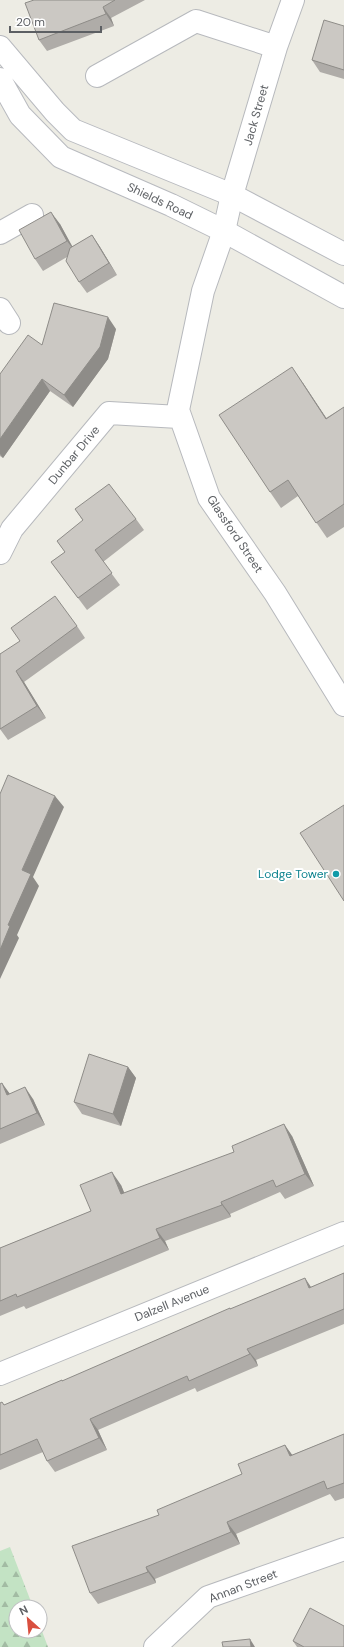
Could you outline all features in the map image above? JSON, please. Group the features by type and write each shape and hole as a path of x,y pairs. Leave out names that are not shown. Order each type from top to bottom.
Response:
{"street":[{"name":"Jack Street","path":"224,231 232,195 276,47 293,0"},
{"path":"97,76 196,21 276,47"},
{"path":"0,47 46,102 74,130 232,195 344,254"},
{"name":"Shields Road","path":"0,79 20,114 61,157 171,205 224,231 344,297"},
{"path":"0,232 32,215"},
{"name":"Glassford Street","path":"224,231 203,291 178,410 179,417 209,498 338,682 344,704"},
{"name":"Dunbar Drive","path":"0,553 6,526 109,413 179,417"},
{"name":"Dalzell Avenue","path":"0,1374 344,1233"},
{"name":"Annan Street","path":"155,1647 208,1597 344,1549"}],"green space":[{"path":"10,1547 30,1599 8,1599 8,1639 45,1639 48,1647 0,1647 0,1551"}],"building":[{"path":"34,0 115,0 103,7 106,14 39,40 25,3"},
{"path":"324,20 344,26 344,70 312,60"},
{"path":"51,212 67,241 35,259 19,230"},
{"path":"92,235 109,263 79,282 66,261 70,248"},
{"path":"54,303 108,317 100,347 64,395 42,379 0,439 0,374 28,335 42,345"},
{"path":"292,367 326,419 344,407 344,504 316,523 288,480 270,492 219,415"},
{"path":"109,484 136,519 95,550 112,573 78,598 51,562 65,552 57,541 83,520 75,509"},
{"path":"55,596 77,626 16,671 37,706 0,729 0,654 20,641 11,628"},
{"path":"8,775 55,796 22,870 31,874 8,925 10,926 0,950 0,794"},
{"path":"344,805 344,901 300,833"},
{"path":"89,1054 128,1067 113,1114 74,1102"},
{"path":"2,1083 7,1095 25,1087 37,1113 0,1129 0,1084"},
{"path":"284,1124 305,1174 276,1187 273,1180 221,1202 222,1205 156,1229 160,1238 17,1297 16,1294 0,1301 0,1248 91,1211 80,1185 112,1172 121,1194 234,1152 232,1146"},
{"path":"344,1273 344,1309 247,1349 250,1354 189,1381 187,1376 90,1419 99,1438 47,1461 37,1439 0,1455 0,1403 2,1402 4,1405 230,1308 305,1278 309,1288"},
{"path":"344,1434 344,1483 327,1489 324,1481 227,1522 231,1532 146,1567 148,1572 90,1593 72,1546 159,1515 157,1510 242,1474 238,1464 285,1445 290,1456"},
{"path":"310,1608 344,1626 344,1647 304,1647 293,1641"},
{"path":"250,1639 251,1647 223,1647 222,1642"}],"place":[{"name":"Lodge Tower","path":"336,874"}]}
